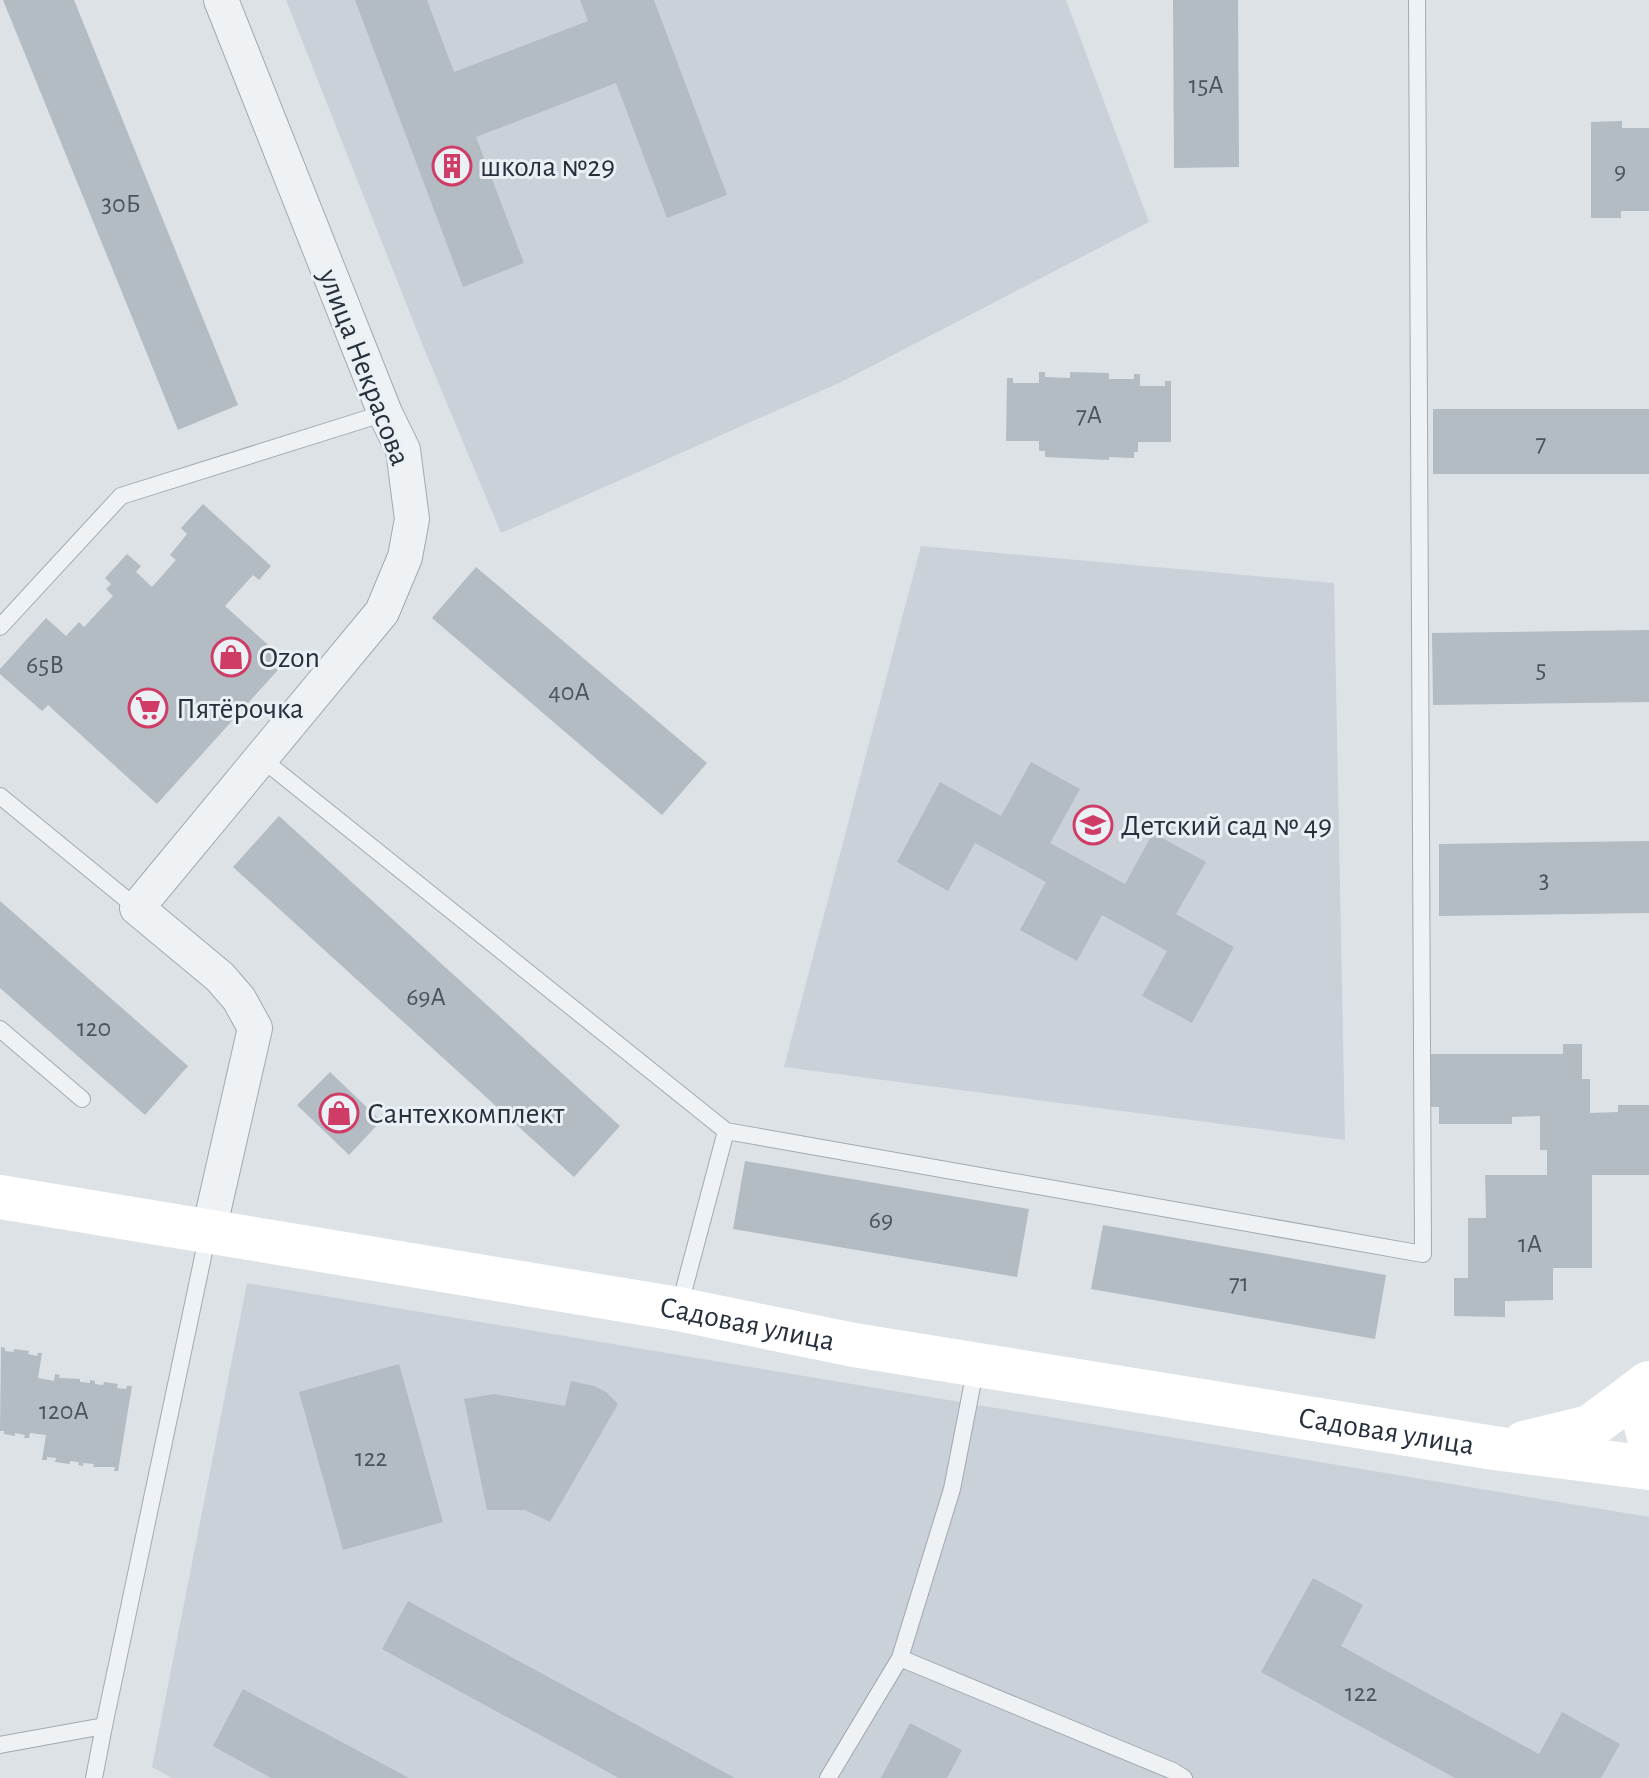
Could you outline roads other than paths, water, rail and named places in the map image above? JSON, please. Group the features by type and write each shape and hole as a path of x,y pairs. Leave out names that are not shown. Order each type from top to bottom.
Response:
{"main road":[{"name":"Садовая улица","path":"0,1197 678,1309 854,1345 1494,1448 1649,1468"},
{"path":"1494,1448 1545,1440 1590,1427 1648,1383"},
{"path":"1648,1383 1642,1410 1649,1437"}],"street":[{"name":"улица Некрасова","path":"137,908 382,612 405,557 412,519 403,450 385,413 221,0"},
{"path":"137,908 220,977 239,999 255,1028 209,1230"}],"lane":[{"path":"262,759 726,1131 1423,1254 1417,0"},
{"path":"0,627 121,496 385,413"},
{"path":"0,796 137,908"},
{"path":"0,1029 82,1099"},
{"path":"678,1309 726,1131"},
{"path":"94,1778 209,1230"},
{"path":"828,1778 900,1658 952,1489 977,1365"},
{"path":"900,1658 1184,1778"},
{"path":"0,1745 104,1726"}],"place":[{"name":"школа №29","path":"452,166"},
{"name":"Ozon","path":"231,657"},
{"name":"Пятёрочка","path":"148,708"},
{"name":"Детский сад № 49","path":"1093,825"},
{"name":"Сантехкомплект","path":"339,1113"}]}
